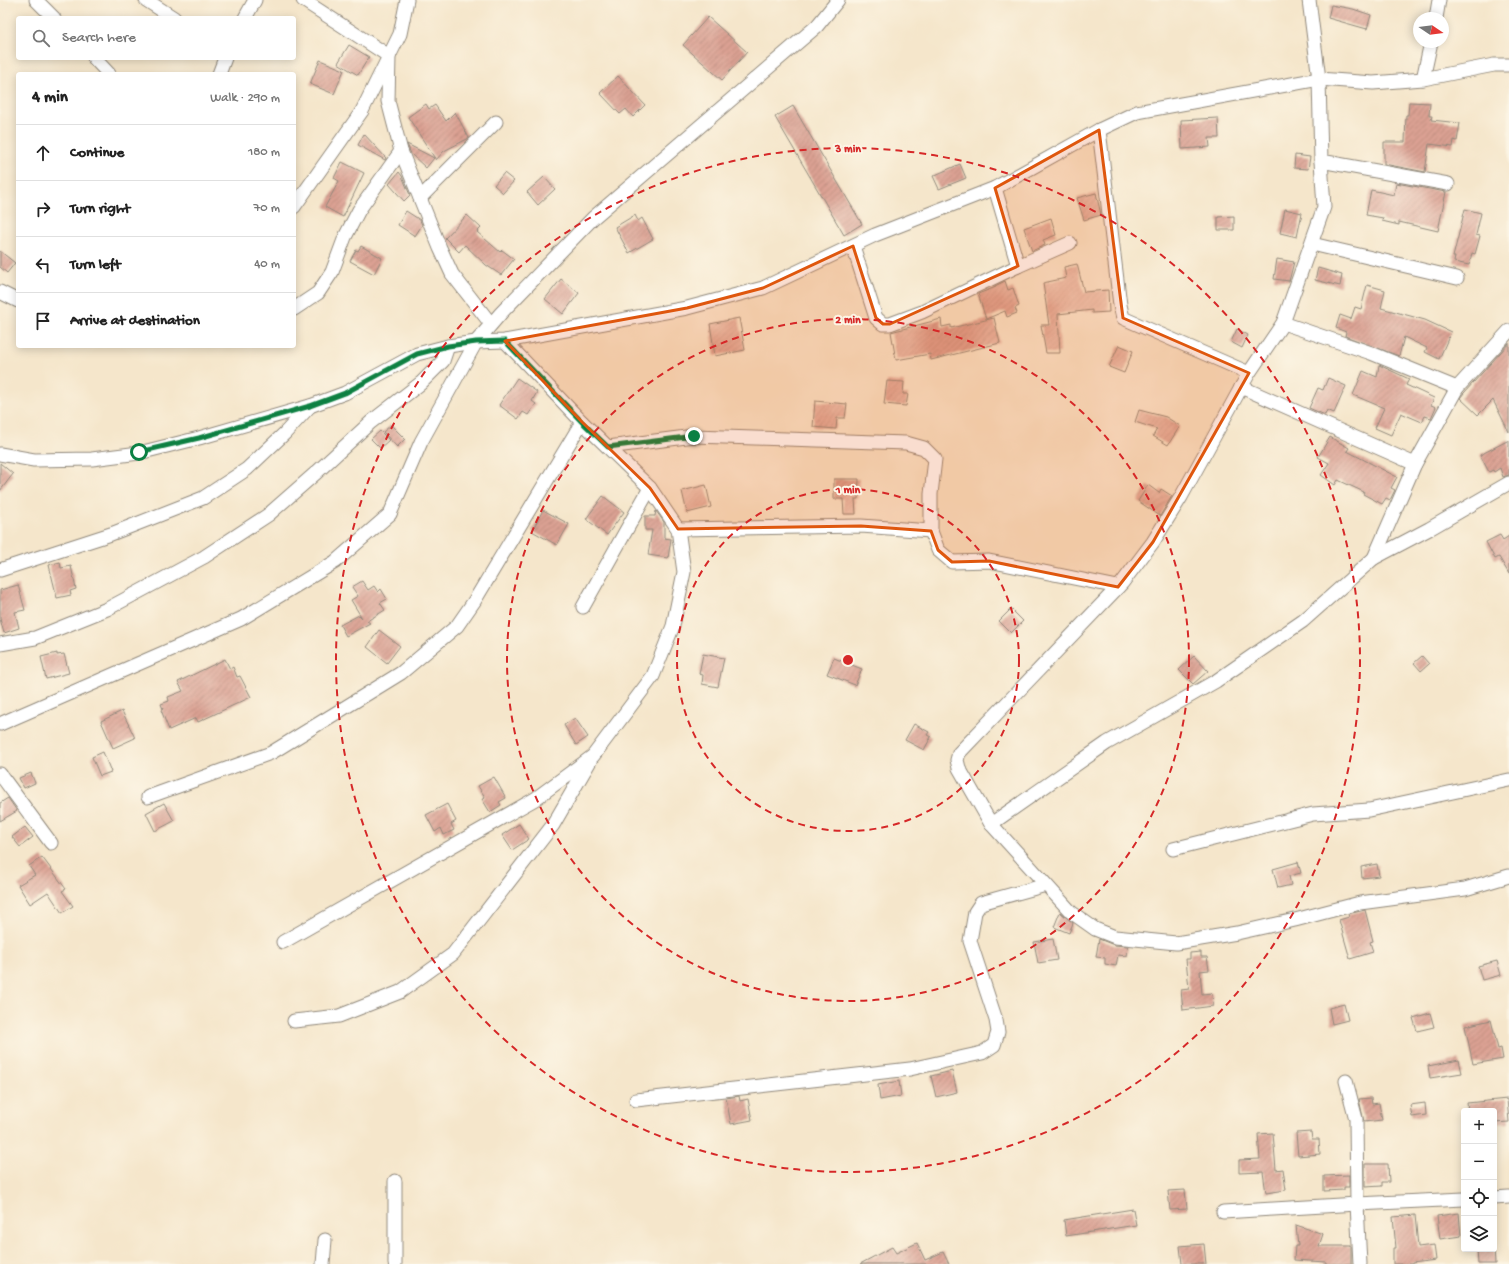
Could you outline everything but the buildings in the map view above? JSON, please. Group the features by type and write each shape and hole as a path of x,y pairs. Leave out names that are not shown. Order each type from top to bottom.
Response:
{"street":[{"path":"36,0 52,16"},
{"path":"146,0 171,16"},
{"path":"246,16 255,0"},
{"path":"303,0 389,56"},
{"path":"296,204 362,111 400,34 407,0"},
{"path":"0,724 241,619 335,562 390,514 421,442 476,342 491,324 593,218 817,26 838,0"},
{"path":"1309,0 1320,79 1321,160 1324,207 1283,323 1241,387 1181,497 1153,542 1122,583 1096,612 959,753 957,760 959,768 991,824 1071,912 1095,929 1115,937 1176,943 1237,933 1360,904 1465,889 1509,876"},
{"path":"1437,12 1439,0"},
{"path":"1423,79 1430,48"},
{"path":"389,56 388,101 401,151 452,274 491,324"},
{"path":"96,60 108,72"},
{"path":"220,72 224,60"},
{"path":"0,454 34,460 92,459 139,452 199,438 310,406 345,393 417,354 448,346 476,342 505,341 687,308 762,288 875,235 995,188 1099,130 1136,112 1320,79 1373,83 1423,79 1494,65 1509,65"},
{"path":"420,198 496,122"},
{"path":"1099,130 1120,305 1123,318 1250,373"},
{"path":"296,308 318,293 328,277 359,210 401,151"},
{"path":"1321,160 1448,184"},
{"path":"995,188 1018,266"},
{"path":"853,246 876,318 883,324 890,324 922,312 1070,243"},
{"path":"1312,244 1457,278"},
{"path":"0,292 16,301"},
{"path":"1283,323 1371,353 1457,388"},
{"path":"1374,558 1415,464 1457,388 1509,331"},
{"path":"294,1021 339,1016 400,992 453,954 554,825 593,756 652,676 674,626 684,572 678,529 650,488 582,422 505,341"},
{"path":"0,644 34,638 107,608 204,557 268,515 371,422 421,382 443,361 448,346"},
{"path":"1241,387 1415,464"},
{"path":"0,570 111,534 203,498 247,469 285,433 310,406"},
{"path":"148,797 271,753 401,672 457,626 475,600 582,422"},
{"path":"608,447 694,436 906,443 924,448 935,459 931,494 931,531 938,550 952,562 989,561 1118,587"},
{"path":"991,824 1108,743 1222,677 1302,621 1374,558 1429,529 1509,483"},
{"path":"583,608 650,488"},
{"path":"678,529 861,526 931,531"},
{"path":"283,942 535,799 593,756"},
{"path":"0,774 51,843"},
{"path":"1172,849 1313,814 1370,810 1509,780"},
{"path":"636,1100 910,1069 982,1053 994,1045 998,1032 996,1020 970,941 975,912 980,903 1046,885"},
{"path":"1346,1081 1356,1119 1357,1204 1360,1264"},
{"path":"395,1181 395,1264"},
{"path":"1497,1198 1509,1197"},
{"path":"1223,1212 1461,1199"},
{"path":"323,1264 325,1240"}],"highlighted area":[{"path":"1099,130 1123,318 1249,373 1153,542 1118,587 989,561 952,562 938,550 931,531 861,526 678,529 650,488 582,422 505,341 687,308 763,288 853,246 876,318 883,324 890,324 1018,266 995,188"}],"route":[{"path":"139,452 199,438 310,406 345,393 417,354 448,346 476,342 505,341 582,422 608,447 694,436"}]}
